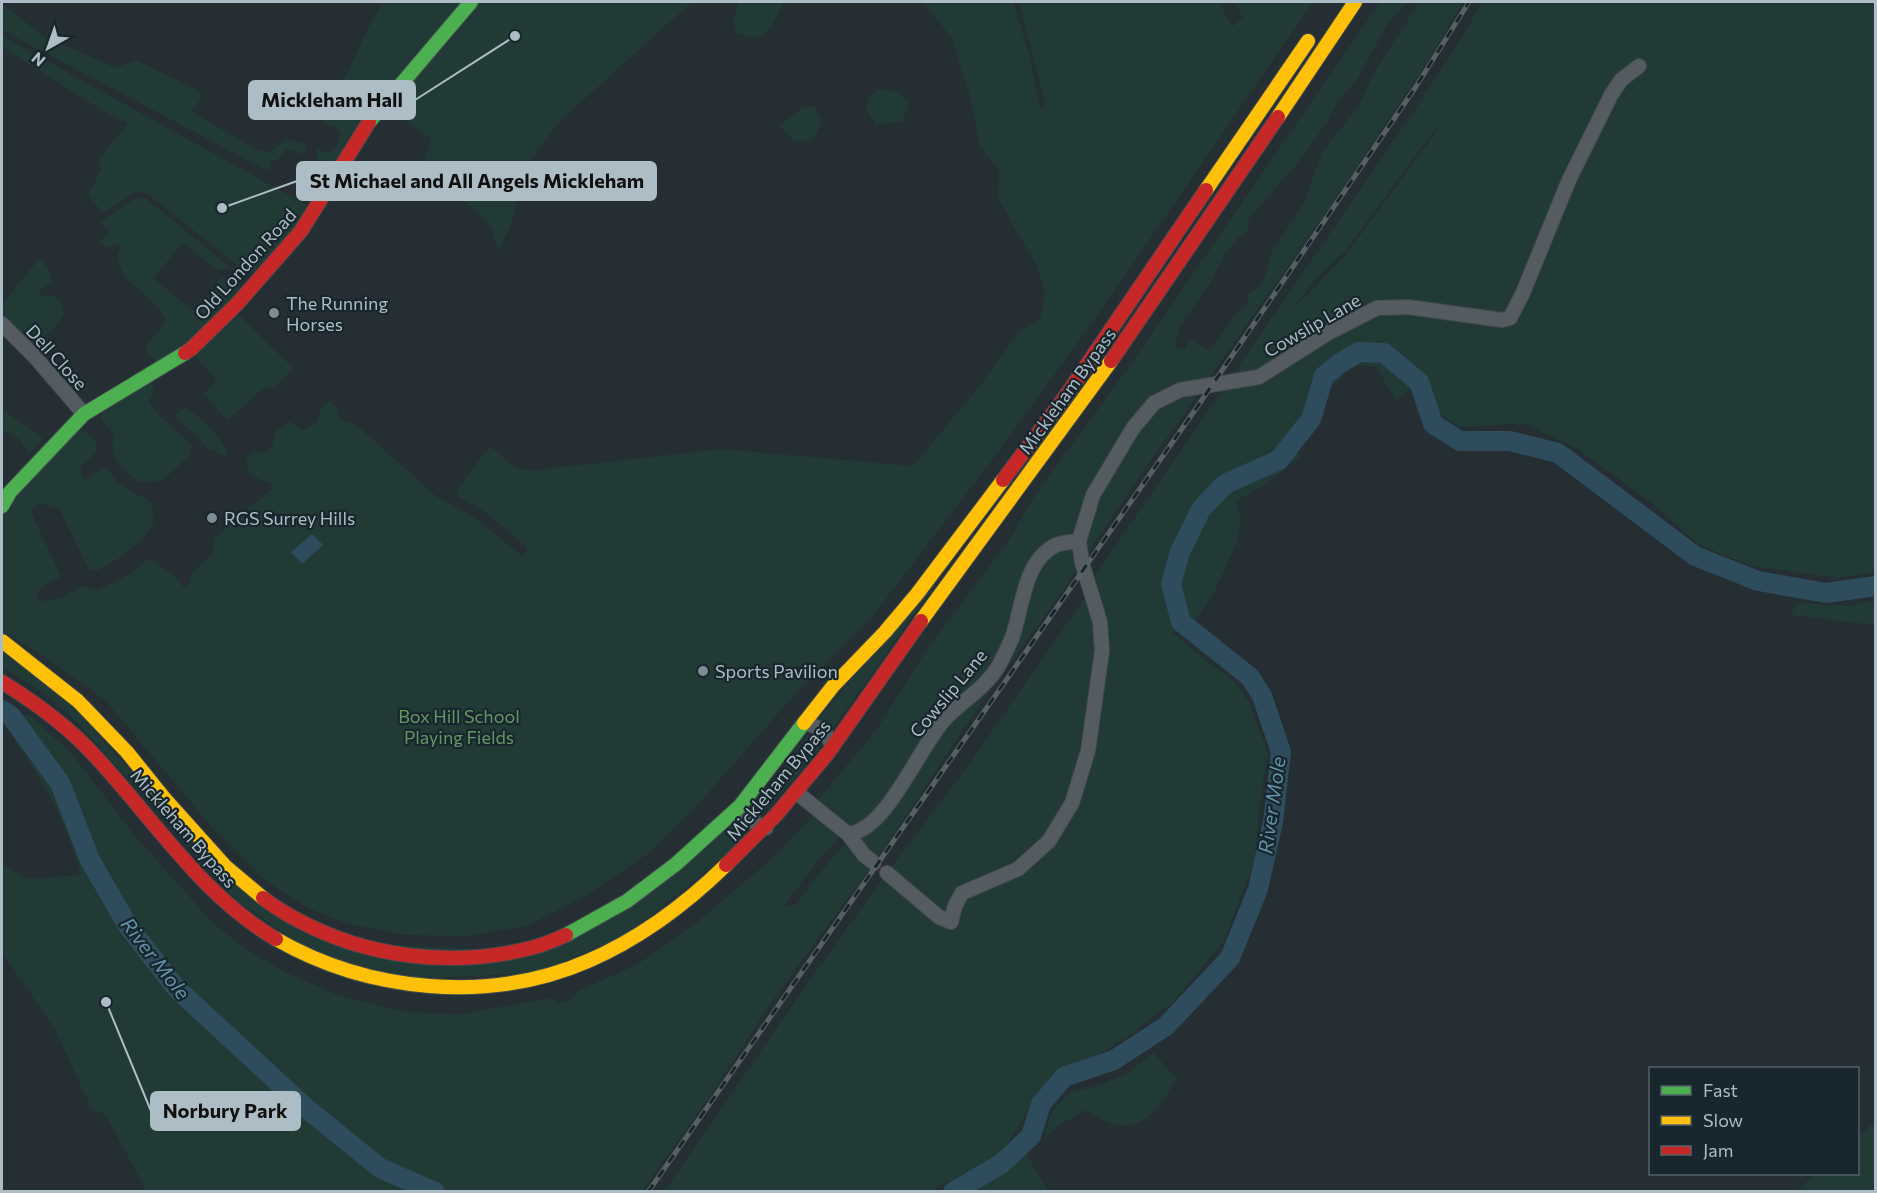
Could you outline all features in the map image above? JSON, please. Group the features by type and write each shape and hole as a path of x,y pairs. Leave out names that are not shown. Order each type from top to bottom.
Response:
{"main road":[{"name":"Old London Road","path":"2,506 10,492 84,414 191,349 237,304 301,231 363,130 379,109 471,2"},
{"name":"Mickleham Bypass","path":"2,682 59,721 96,754 192,869 226,903 268,934 321,961 376,979 430,986 509,985 581,965 621,944 665,915 724,868 766,828 833,746 908,637 1020,487 1152,302 1355,2"},
{"name":"Mickleham Bypass","path":"2,641 78,701 127,752 225,867 271,905 321,933 367,948 426,958 483,957 533,948 570,934 627,901 676,864 740,806 833,686 885,632 917,594 1000,485 1140,290 1313,34"}],"street":[{"name":"Cowslip Lane","path":"886,873 939,917 951,922 955,906 962,893 1018,869 1049,841 1072,803 1088,751 1102,651 1100,622 1082,563 1079,541 1093,495 1133,428 1154,403 1180,390 1259,377 1328,333 1377,308 1408,307 1502,320 1510,318 1522,295 1569,180 1611,95 1621,81 1639,66"},
{"name":"Dell Close","path":"2,324 35,357 84,414"},
{"name":"Cowslip Lane","path":"848,834 858,834 879,816 914,767 927,742 946,718 997,668 1012,637 1029,578 1040,559 1057,545 1079,541"},
{"path":"805,722 823,730 833,746"},
{"path":"796,792 848,834 864,855 874,863"},
{"path":"740,806 749,820 766,828"}],"green space":[{"path":"383,2 465,2 319,188 316,172 318,148 326,153 333,150 341,133 337,128 324,124 367,30"},
{"path":"481,2 692,2 559,122 526,166 512,222 498,252 491,227 427,162 425,158 431,139 390,106 452,38"},
{"path":"738,2 780,2 782,6 766,33 755,37 737,34 733,21"},
{"name":"Box Hill School Playing Fields","path":"923,2 1013,2 1030,57 1040,110 1046,106 1019,2 1219,2 1232,27 1243,17 1234,2 1313,2 1099,313 987,467 872,617 796,693 694,809 649,853 589,894 527,926 467,936 404,935 345,923 308,908 262,878 214,830 105,700 43,656 2,631 2,515 13,497 80,430 93,436 98,450 80,468 84,480 102,468 107,468 118,483 152,503 154,522 143,539 121,557 99,570 89,570 60,510 41,503 30,510 61,577 49,582 37,592 38,601 61,597 81,586 98,590 128,575 150,558 179,580 184,588 192,580 189,576 213,554 213,539 272,489 272,484 250,475 246,457 255,451 265,453 273,444 275,432 290,421 303,430 317,422 320,411 329,401 339,409 337,415 345,423 352,421 437,497 482,523 522,556 528,549 486,513 457,497 458,488 490,446 516,468 536,470 721,449 913,466 981,384 1020,330 1040,320 1045,292 1035,261 1018,235 998,196 999,170 980,147 969,93 951,37"},
{"path":"1380,2 1408,2 1463,2 1428,61 1339,194 1130,490 1062,592 982,702 877,859 817,801 877,729 927,649 1009,540 1037,492 1126,371","holes":["1408,2 1418,4 1375,71 1358,107 1322,152 1304,203 1271,253 1267,271 1259,287 1248,294 1246,305 1237,312 1210,351 1190,339 1185,349 1175,347 1180,326 1211,282 1223,257 1238,238 1249,230 1248,220 1296,165 1328,121 1338,101 1358,78 1389,21"]},
{"path":"1482,2 1875,2 1875,572 1839,578 1750,566 1698,544 1652,503 1576,448 1524,423 1460,427 1440,414 1422,381 1396,401 1376,367 1352,365 1340,380 1329,388 1313,383 1302,412 1285,440 1301,456 1271,480 1236,501 1241,521 1236,544 1217,587 1198,617 1172,632 1234,681 1249,702 1268,754 1260,799 1255,859 1224,941 1174,1001 1127,1037 1095,1057 1064,1069 1038,1094 1001,1155 930,1191 664,1192 805,987 967,767 1086,596 1085,590 1412,114 1461,39","holes":["1441,125 1345,256 1288,314 1315,280 1345,251 1434,131"]},
{"path":"2,4 44,36 116,68 136,60 198,90 202,97 192,112 260,151 270,152 286,139 306,144 306,155 287,149 277,160 271,161 268,171 2,30"},
{"path":"2,36 305,204 309,211 254,272 247,273 148,194 137,191 103,213 88,195 101,169 98,160 128,123 106,113 2,47"},
{"path":"878,89 898,92 910,103 902,122 876,125 866,109 869,97"},
{"path":"804,106 815,107 822,121 814,139 795,142 780,126"},
{"path":"137,197 147,199 232,269 216,269 183,243 153,278 193,311 213,293 220,277 235,281 239,291 195,337 157,363 145,349 166,320 157,306 123,273 117,256 122,247 118,243 107,248 98,243 110,231 100,222"},
{"path":"40,258 50,271 53,283 40,289 41,296 50,295 60,299 64,314 53,330 30,347 2,314 2,304"},
{"path":"239,315 293,368 276,387 264,388 227,420 203,394 217,381 194,354"},
{"path":"152,380 154,392 148,402 192,445 189,456 162,481 139,482 118,462 113,450 115,436 100,418 103,411"},
{"path":"186,408 215,433 228,452 225,456 208,449 175,417"},
{"path":"2,410 43,439 29,454 19,439 2,429"},
{"path":"967,540 831,731 818,720"},
{"path":"1875,600 1875,625 1791,615 1796,603 1850,606"},
{"path":"2,651 76,710 203,852 327,942 534,952 739,821 747,829 748,837 630,933 538,973 408,979 313,952 235,900 77,722 48,696 2,667"},
{"path":"21,714 30,715 73,755 135,836 214,924 249,951 283,971 337,995 407,1012 462,1014 551,998 558,1004 570,1000 578,991 638,964 695,924 776,855 814,814 839,836 784,906 796,905 843,845 849,846 869,870 775,997 717,1086 642,1191 453,1192 445,1189 443,1192 147,1192 105,1114 92,1110 56,1031 2,952 2,864 28,879 81,875 69,840 46,789 15,743 26,729"},
{"path":"808,735 816,739 820,749 759,818 750,811"},
{"path":"1153,1053 1177,1078 1159,1106 1144,1120 1135,1124 1112,1124 1086,1110 1057,1126 1050,1135 1044,1134 1052,1111 1069,1093 1100,1085 1128,1073"},
{"path":"1875,1121 1875,1191 1796,1191 1815,1175 1859,1175 1859,1137"},
{"path":"1025,1152 1048,1191 966,1191 987,1180"}],"water":[{"path":"312,534 323,545 302,564 291,552"},
{"path":"2,703 22,719 26,729 20,737 2,719"}],"waterway":[{"name":"River Mole","path":"953,1192 1001,1164 1031,1136 1041,1104 1064,1077 1114,1060 1166,1026 1230,958 1258,889 1273,822 1281,752 1262,696 1250,677 1181,622 1171,584 1180,552 1201,509 1225,484 1279,460 1311,419 1324,376 1340,363 1359,352 1384,353 1419,382 1433,424 1460,441 1510,441 1558,453 1695,556 1758,581 1826,593 1876,586"},
{"name":"River Mole","path":"2,710 11,716 60,783 90,860 128,926 176,988 306,1108 380,1168 435,1192"}],"railway":[{"path":"648,1192 1195,410 1415,88 1469,2"}],"traffic: fast":[{"path":"369,122 471,2"},
{"path":"2,506 10,492 84,414 185,353"},
{"path":"566,935 627,901 676,864 740,806 804,723"}],"traffic: slow":[{"path":"1278,117 1355,2"},
{"path":"1206,190 1308,41"},
{"path":"921,621 1111,361"},
{"path":"804,723 833,686 885,632 917,594 1003,480"},
{"path":"2,641 78,701 127,752 164,798 225,866 263,898"},
{"path":"276,939 312,957 350,971 389,981 429,986 470,987 510,983 550,975 588,961 626,942 679,906 726,865"}],"traffic: jam":[{"path":"1111,361 1278,117"},
{"path":"185,353 237,304 301,231 369,122"},
{"path":"1003,480 1065,397 1206,190"},
{"path":"726,865 776,815 828,753 921,621"},
{"path":"2,682 39,707 74,735 201,878 224,901 276,939"},
{"path":"263,898 322,932 350,942 410,956 440,958 501,954 535,947 566,935"}],"place":[{"name":"Mickleham Hall","path":"515,36"},
{"name":"St Michael and All Angels Mickleham","path":"222,208"},
{"name":"The Running Horses","path":"274,313"},
{"name":"RGS Surrey Hills","path":"212,518"},
{"name":"Sports Pavilion","path":"703,671"},
{"name":"Norbury Park","path":"106,1002"}]}
